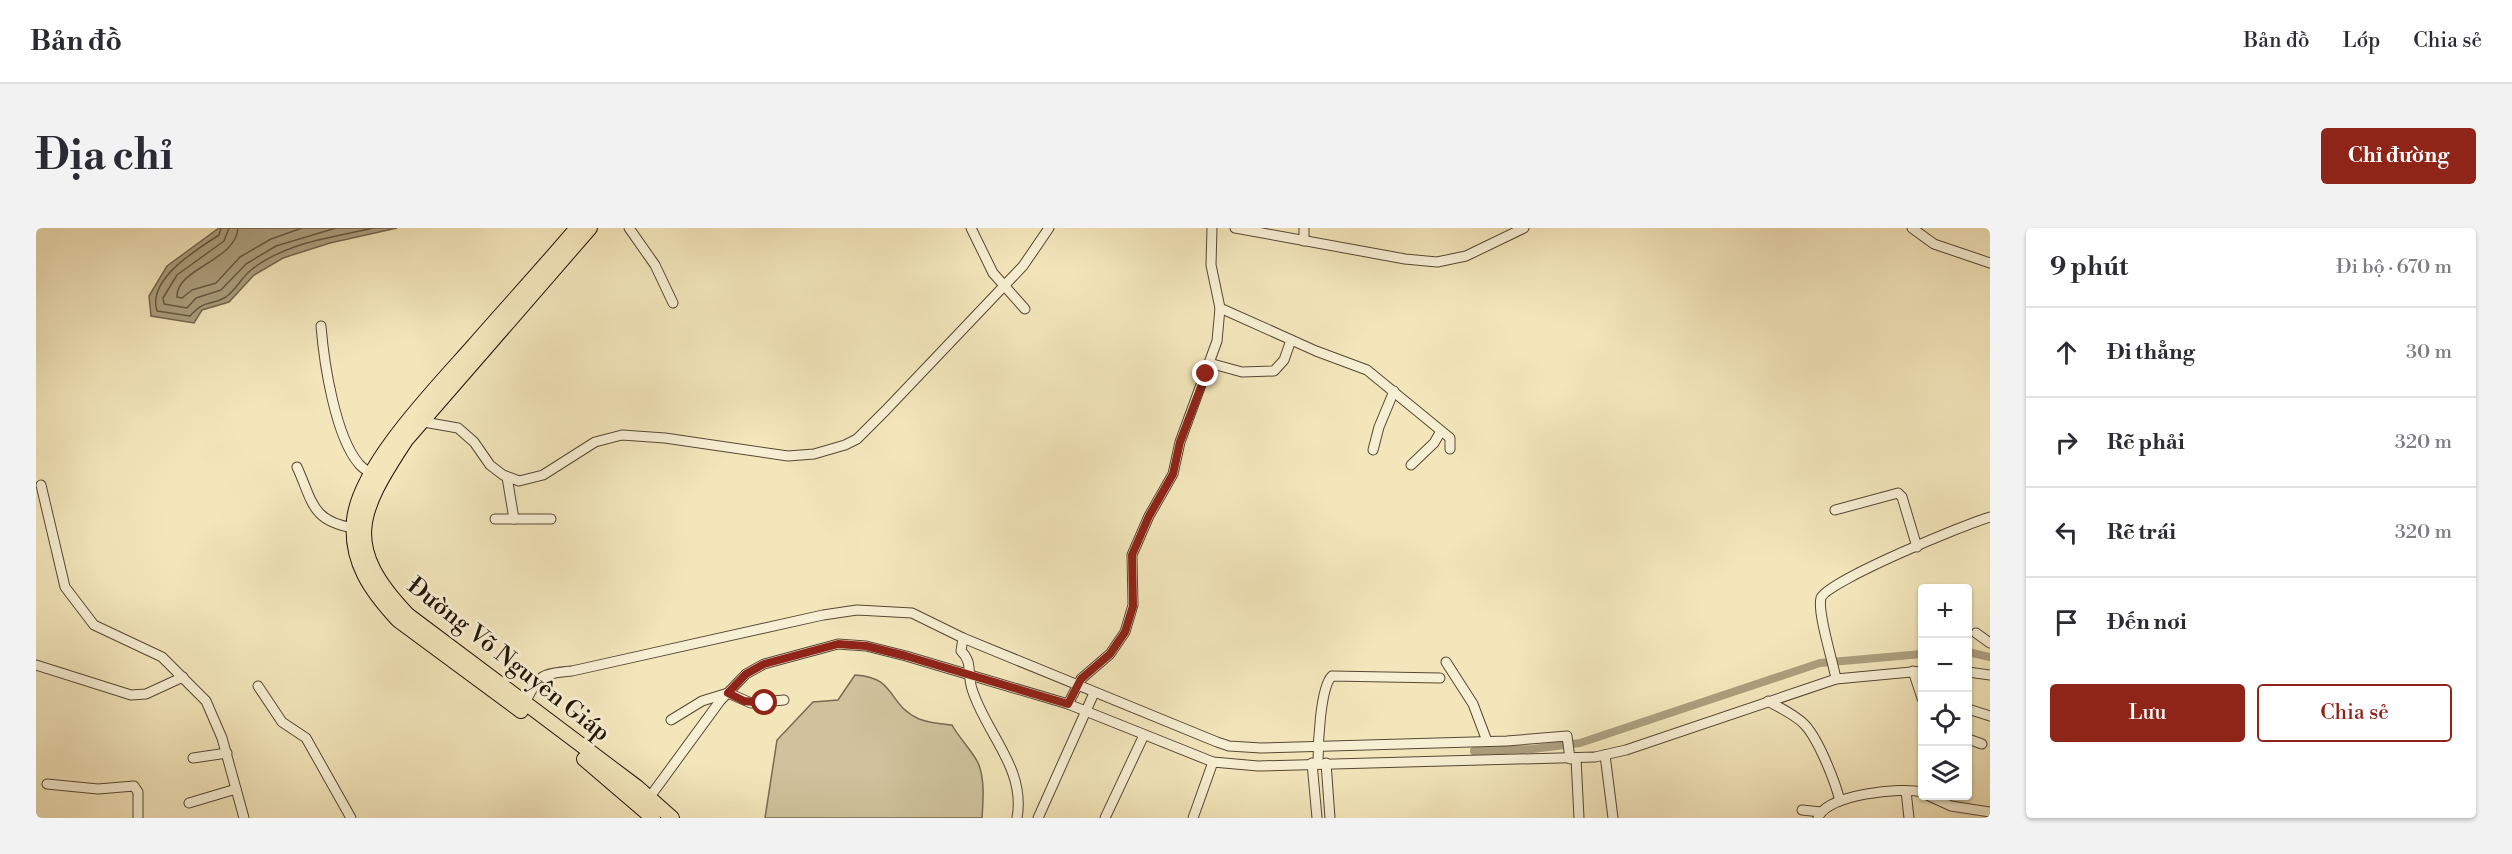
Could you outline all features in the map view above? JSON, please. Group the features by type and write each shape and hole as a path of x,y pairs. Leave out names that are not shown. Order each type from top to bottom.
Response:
{"highway":[{"name":"Đường Võ Nguyên Giáp","path":"577,228 416,420 377,477 359,498 354,528 355,555 361,571 381,602 398,620 649,798 672,818"},
{"name":"Đường Võ Nguyên Giáp","path":"416,420 590,228"},
{"name":"Đường Võ Nguyên Giáp","path":"377,477 366,510 363,529 371,567 381,582 408,615 523,707 654,818"}],"street":[{"path":"629,228 655,265 674,303"},
{"path":"971,228 989,267 1002,285 1025,309"},
{"path":"416,420 458,428 474,442 490,465 507,477 519,481 536,478 595,442 622,435 665,438 788,456 814,454 845,445 857,439 886,410 1002,285 1023,266 1049,228"},
{"path":"1068,704 1086,673 1110,654 1129,623 1133,606 1132,555 1149,516 1173,474 1180,442 1217,341 1221,308 1211,265 1212,228"},
{"path":"1235,228 1406,260 1437,262 1466,256 1524,228"},
{"path":"1304,228 1304,241"},
{"path":"1912,228 1934,244 1990,263"},
{"path":"1221,308 1291,340 1367,370 1450,438 1450,449"},
{"path":"321,326 323,361 343,436 359,464 377,477"},
{"path":"1209,363 1242,372 1274,371 1284,360 1291,340"},
{"path":"1373,450 1379,427 1394,391"},
{"path":"1411,465 1434,443 1441,432"},
{"path":"297,467 319,514 332,524 354,528"},
{"path":"507,477 514,519"},
{"path":"41,485 62,579 86,617 101,630 157,654 206,700 214,715 227,753 244,818"},
{"path":"1835,510 1898,493 1902,497 1917,547"},
{"path":"1836,679 1820,601 1823,593 1851,575 1990,517"},
{"path":"495,519 551,519"},
{"path":"523,707 539,677 546,673 572,671 857,610 912,614 963,638 1078,684 1094,693 1229,746 1487,741 1573,759 1626,750 1836,679 1918,671"},
{"path":"1976,633 1990,643"},
{"path":"963,638 961,651 969,660 969,675 977,701 1011,767 1019,794 1017,818"},
{"path":"649,798 728,693 746,674 764,664 838,644 866,646 1068,704 1213,762 1257,766 1319,763 1522,749 1568,741 1573,759 1579,818 1571,818"},
{"path":"1446,662 1473,704 1487,741"},
{"path":"36,665 136,695 150,692 183,677"},
{"path":"1972,673 1990,675"},
{"path":"1317,818 1318,746 1326,685 1332,676 1440,678"},
{"path":"258,686 282,722 306,738 351,818"},
{"path":"672,720 702,700 728,693 751,703 784,700"},
{"path":"1038,818 1094,693"},
{"path":"1768,701 1798,718 1808,729 1834,779 1840,801"},
{"path":"1972,710 1990,716"},
{"path":"1105,818 1144,735"},
{"path":"1972,740 1982,744"},
{"path":"193,758 227,753"},
{"path":"1605,755 1613,818"},
{"path":"1193,818 1213,762"},
{"path":"1319,763 1330,818"},
{"path":"48,784 98,789 134,786 138,792 138,818"},
{"path":"189,803 236,789"},
{"path":"1906,791 1909,818"},
{"path":"1802,810 1820,815 1840,801 1863,795 1918,792"},
{"path":"1938,800 1972,814 1990,812"}],"shaded area":[{"path":"855,675 878,681 901,706 919,719 952,725 974,756 981,771 982,818 765,818 777,740 813,702 838,700"}],"water":[{"path":"219,228 397,228 330,243 283,258 254,275 229,302 202,310 194,323 151,316 149,296 167,266"}],"waterway":[{"path":"1972,653 1990,657"},
{"path":"1474,751 1533,749 1580,743 1820,663 1918,654"}],"route":[{"path":"765,703 751,703 728,693 746,674 764,664 838,644 866,646 906,656 1068,704 1081,679 1110,654 1129,623 1133,606 1132,555 1149,516 1173,474 1180,442 1206,374"}]}
